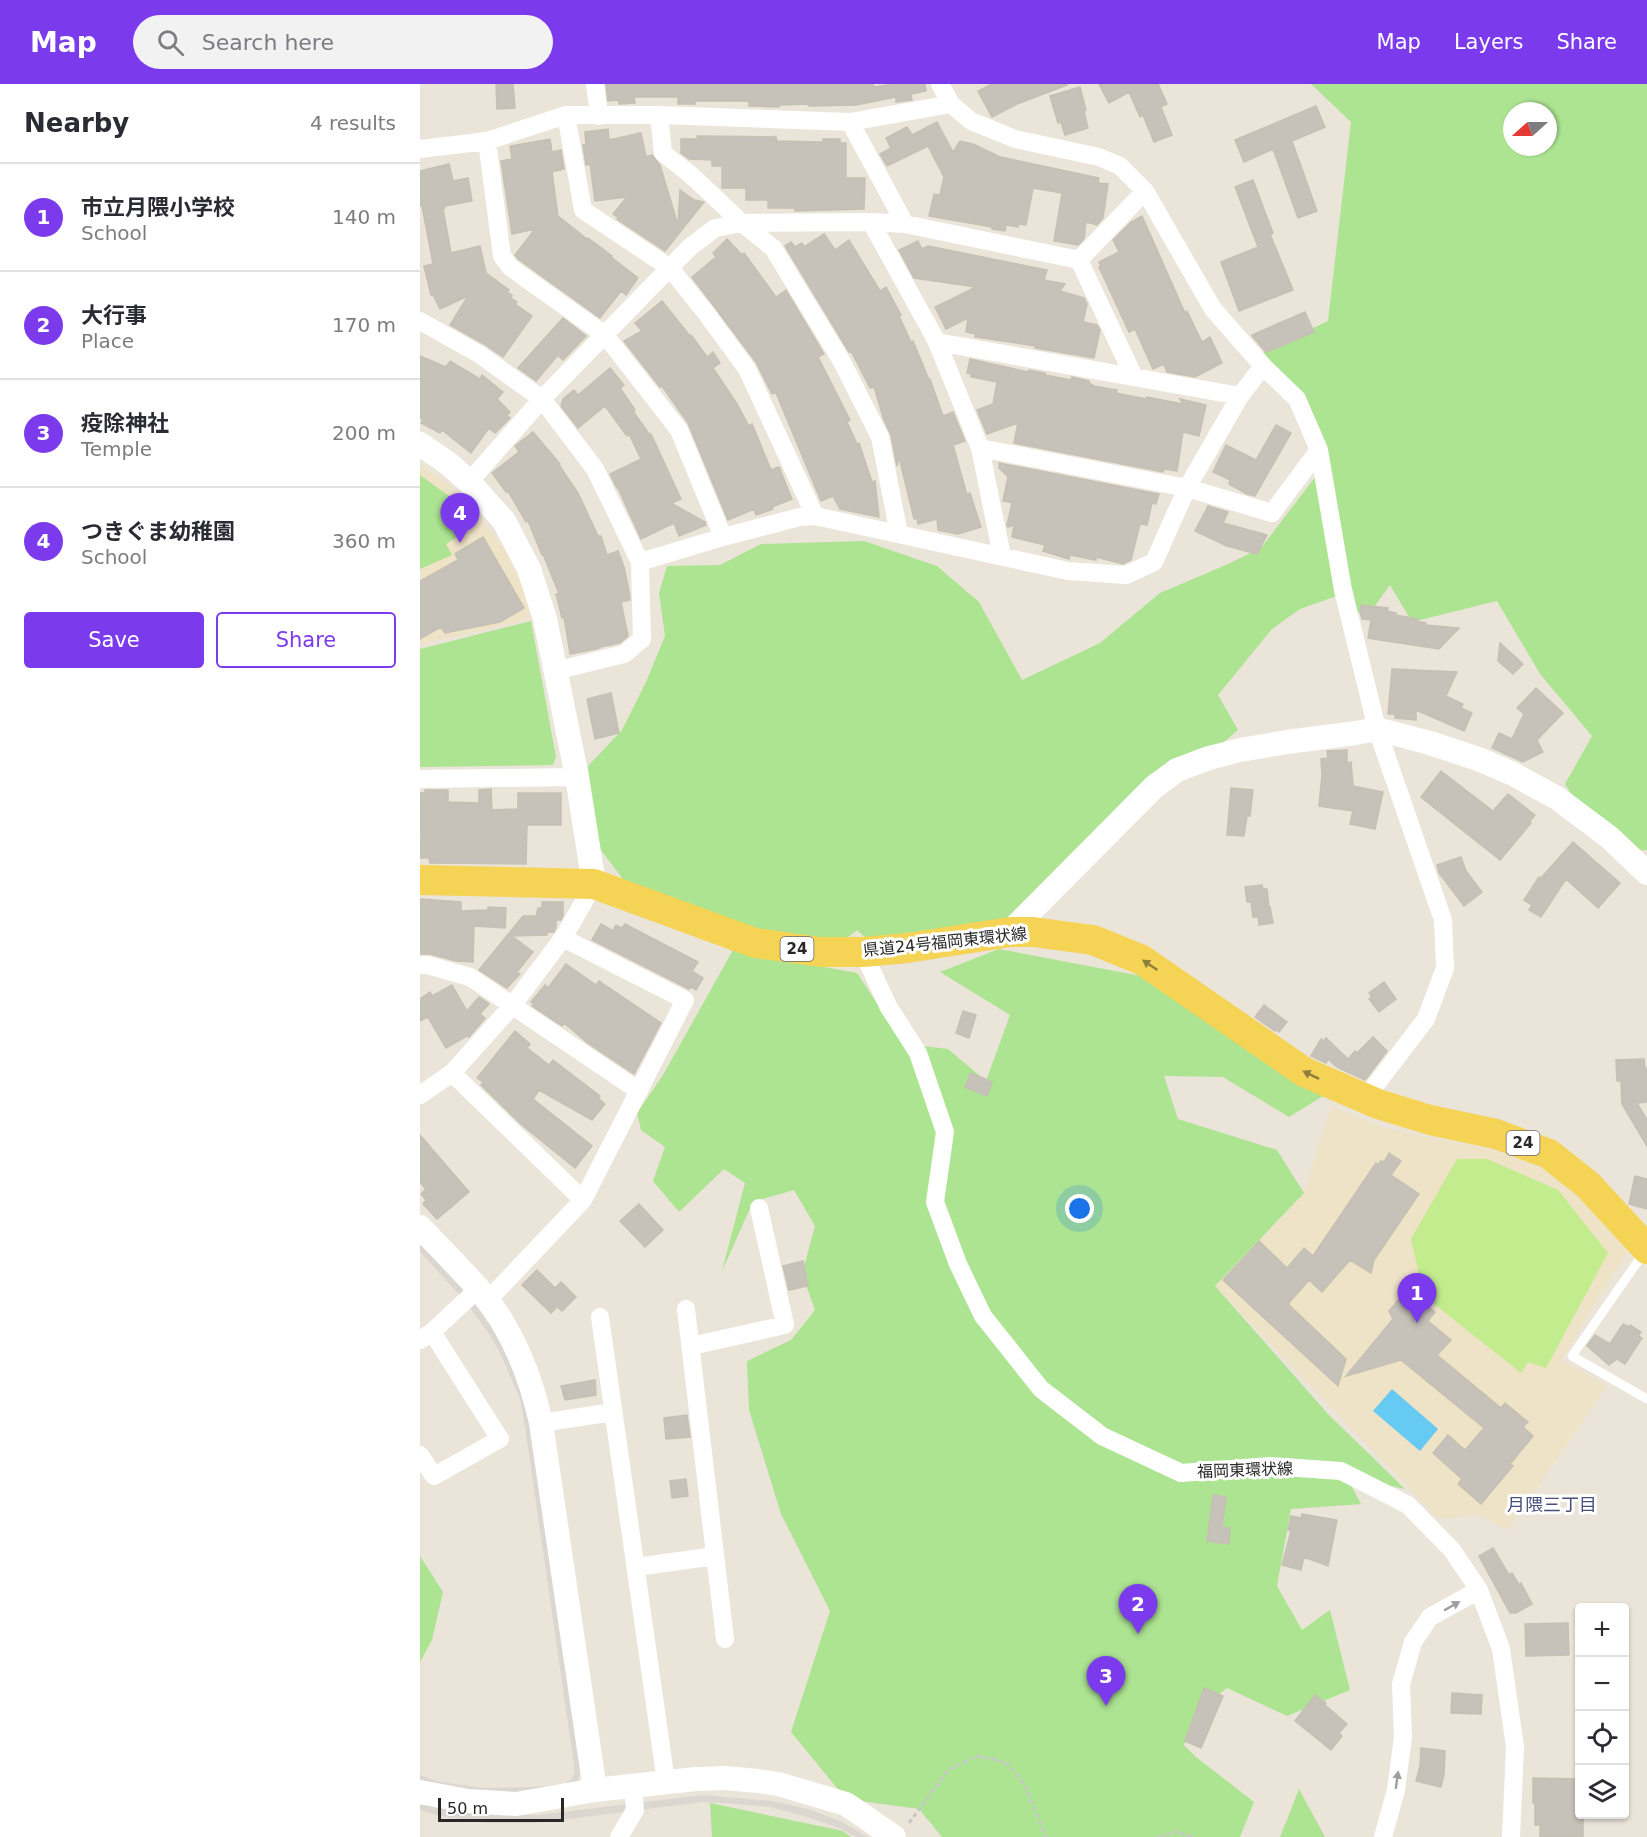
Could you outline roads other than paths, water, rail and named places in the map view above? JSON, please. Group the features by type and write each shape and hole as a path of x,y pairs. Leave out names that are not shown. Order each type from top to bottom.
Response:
{"main road":[{"name":"県道24号福岡東環状線","path":"420,880 594,884 755,943 820,952 863,952 907,948 1010,932 1033,932 1093,940 1142,960 1304,1072 1364,1100"},
{"name":"24","path":"1364,1100 1430,1120 1496,1134 1549,1154 1588,1185 1647,1249"}],"street":[{"path":"595,84 598,116"},
{"path":"940,84 951,104 971,121 1015,139 1099,157 1120,166 1145,191 1213,309 1263,366 1298,399 1319,450 1343,590 1377,729 1443,920 1445,968 1426,1018 1364,1100"},
{"path":"420,149 487,141 566,115 850,122 951,104"},
{"path":"566,115 583,210 670,268 706,313 747,369 815,516"},
{"path":"659,116 663,153 773,248 846,370 880,437 899,534"},
{"path":"850,122 904,224"},
{"path":"487,141 502,256 510,267 605,334 679,430 723,537"},
{"path":"1079,260 1145,191"},
{"path":"871,222 937,342 980,448 1002,556"},
{"path":"469,482 542,399 689,248 715,228 742,223 904,224 1079,260"},
{"path":"1079,260 1134,377"},
{"path":"420,321 479,354 542,399 595,469 640,562 642,639 624,654 555,671"},
{"path":"937,342 1240,396"},
{"path":"640,562 723,537 800,517 815,516 1068,571 1126,575 1154,562 1187,488 1240,396 1263,366"},
{"path":"420,444 449,464 469,482 504,520 529,569 545,619 577,777 594,884 563,938 512,1006 452,1073 420,1095"},
{"path":"980,448 1187,488 1272,513 1319,450"},
{"path":"1010,932 1154,787 1177,770 1240,750 1377,729 1430,742 1513,774 1557,798 1609,837 1647,873"},
{"path":"420,779 577,777"},
{"path":"426,1336 483,1295 583,1200 685,1000 563,938"},
{"name":"福岡東環状線","path":"863,952 888,1006 918,1053 945,1132 935,1202 958,1264 983,1316 1041,1389 1102,1436 1181,1473 1270,1466 1341,1471 1408,1505 1452,1550 1479,1590 1501,1649 1515,1747 1511,1837"},
{"path":"420,965 427,964 470,977 639,1091"},
{"path":"452,1073 583,1200"},
{"path":"691,1346 785,1325 759,1208"},
{"path":"420,1227 483,1295 519,1351 534,1392 542,1423 595,1790"},
{"path":"687,1309 725,1639"},
{"path":"600,1317 666,1782"},
{"path":"420,1352 429,1344 426,1336"},
{"path":"420,1455 434,1476 500,1439 426,1336"},
{"path":"542,1423 613,1412"},
{"path":"636,1568 715,1556"},
{"path":"1383,1837 1396,1790 1403,1737 1401,1683 1413,1642 1430,1617 1479,1590"},
{"path":"420,1792 468,1801 516,1804 595,1790 725,1778 778,1784 846,1804 900,1832"},
{"path":"620,1837 635,1810 633,1786"}],"lane":[{"path":"1647,1249 1572,1356 1647,1399"}],"water":[{"path":"1392,1389 1438,1429 1420,1451 1373,1411"}],"place":[{"name":"つきぐま幼稚園","path":"460,543"},
{"name":"市立月隈小学校","path":"1417,1323"},
{"name":"大行事","path":"1138,1634"},
{"name":"疫除神社","path":"1106,1706"}],"district":[{"name":"月隈三丁目","path":"1552,1504"}]}
